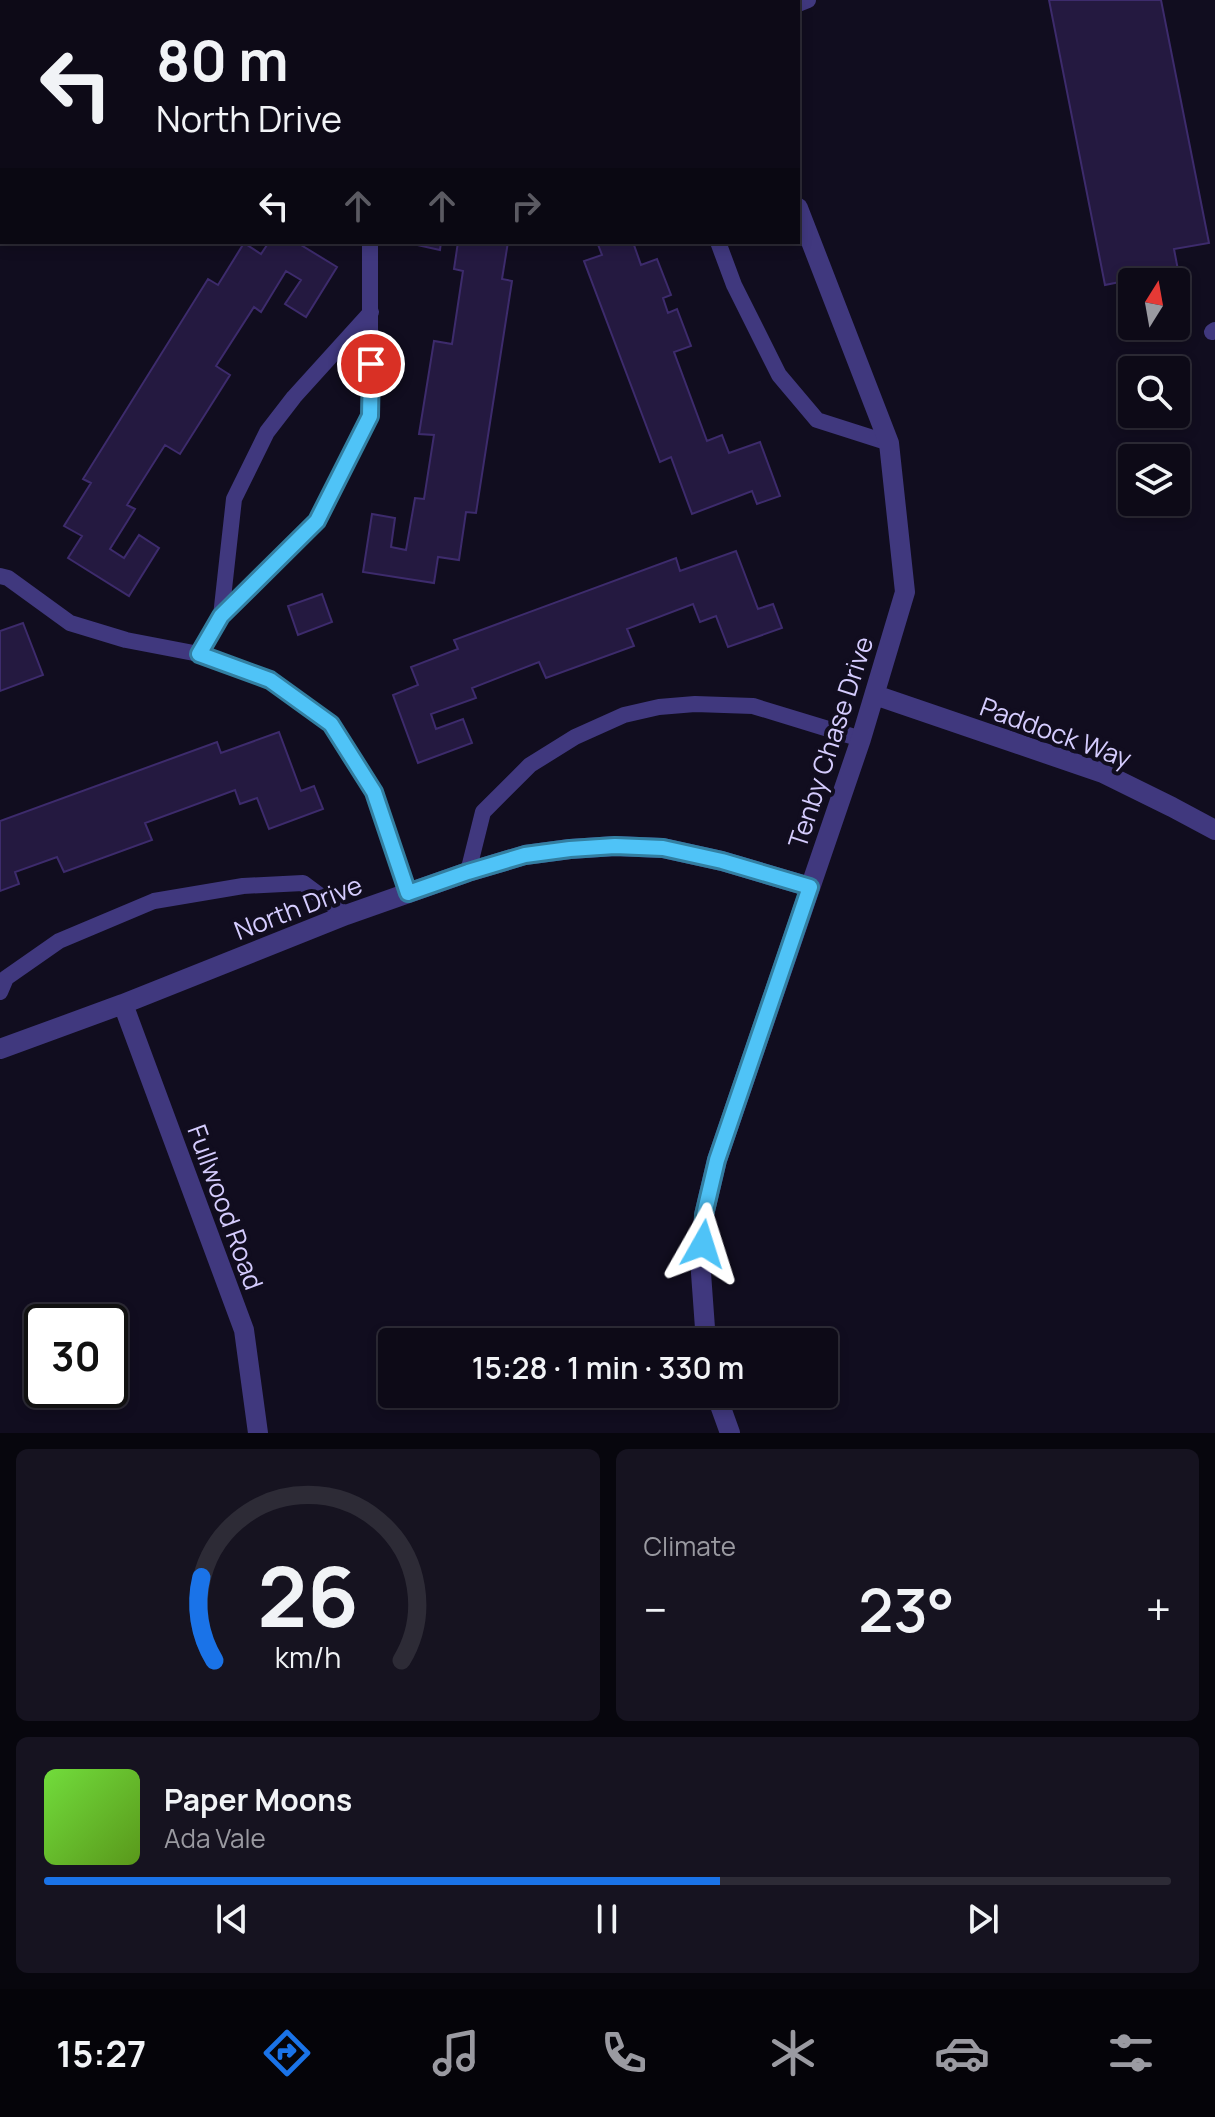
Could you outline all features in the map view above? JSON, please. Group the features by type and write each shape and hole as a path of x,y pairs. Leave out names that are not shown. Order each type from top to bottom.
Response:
{"street":[{"name":"Tenby Chase Drive","path":"705,1328 701,1273 704,1215 717,1160 861,739 905,592 889,443 800,213"},
{"name":"Paddock Way","path":"875,695 1103,773 1215,830"},
{"name":"North Drive","path":"0,1049 123,1004 346,915 525,855 615,846 663,848 722,861 810,887"},
{"name":"Fullwood Road","path":"123,1004 244,1330 258,1433"},
{"path":"721,1408 730,1433"}],"lane":[{"path":"199,654 221,616 317,521 370,416 370,244"},
{"path":"719,244 734,285 779,375 817,420 889,443"},
{"path":"221,616 234,499 267,432 294,397 371,312"},
{"path":"0,576 8,578 70,623 126,640 199,654 270,680 331,724 374,792 408,893"},
{"path":"468,872 483,812 530,765 575,737 624,715 659,707 695,704 753,706 861,739"},
{"path":"0,992 6,978 59,941 154,901 243,886 303,883 346,915"}],"building":[{"path":"1049,0 1161,0 1209,243 1174,249 1178,268 1118,268 1118,282 1105,285"},
{"path":"243,244 261,254 268,244 299,244 337,267 306,317 285,304 301,280 286,271 261,312 254,307 216,366 230,375 180,454 165,445 127,505 135,509 110,549 124,558 139,535 159,548 129,596 68,558 82,536 64,526 91,483 83,479 208,279 218,285"},
{"path":"417,244 441,244 440,250"},
{"path":"458,244 508,244 502,279 512,281 476,513 466,512 459,560 438,557 434,583 363,572 372,514 395,518 391,547 406,550 415,498 424,499 434,435 419,434 434,341 452,344 463,271 454,269"},
{"path":"598,244 636,244 634,245 641,265 657,259 671,295 663,298 668,313 677,309 691,346 674,352 707,441 722,435 729,453 760,442 780,496 757,504 752,491 692,514 671,457 660,462 584,261 602,255"},
{"path":"736,551 758,609 773,604 782,628 728,647 716,616 700,622 693,604 627,629 634,646 546,678 539,662 472,688 476,698 431,714 436,729 463,719 472,743 418,763 393,695 418,685 411,667 458,649 454,640 676,558 680,571"},
{"path":"322,594 332,622 298,635 288,606"},
{"path":"23,623 43,675 0,691 0,631"},
{"path":"279,732 301,791 314,786 323,809 269,829 257,798 240,804 235,790 145,823 152,840 64,872 57,857 15,872 19,884 0,891 0,821 217,742 221,753"}],"route":[{"path":"371,364 370,416 317,521 221,616 199,654 270,680 331,724 374,792 408,893 525,855 615,846 663,848 722,861 810,887 717,1160 704,1215 703,1244"}]}
